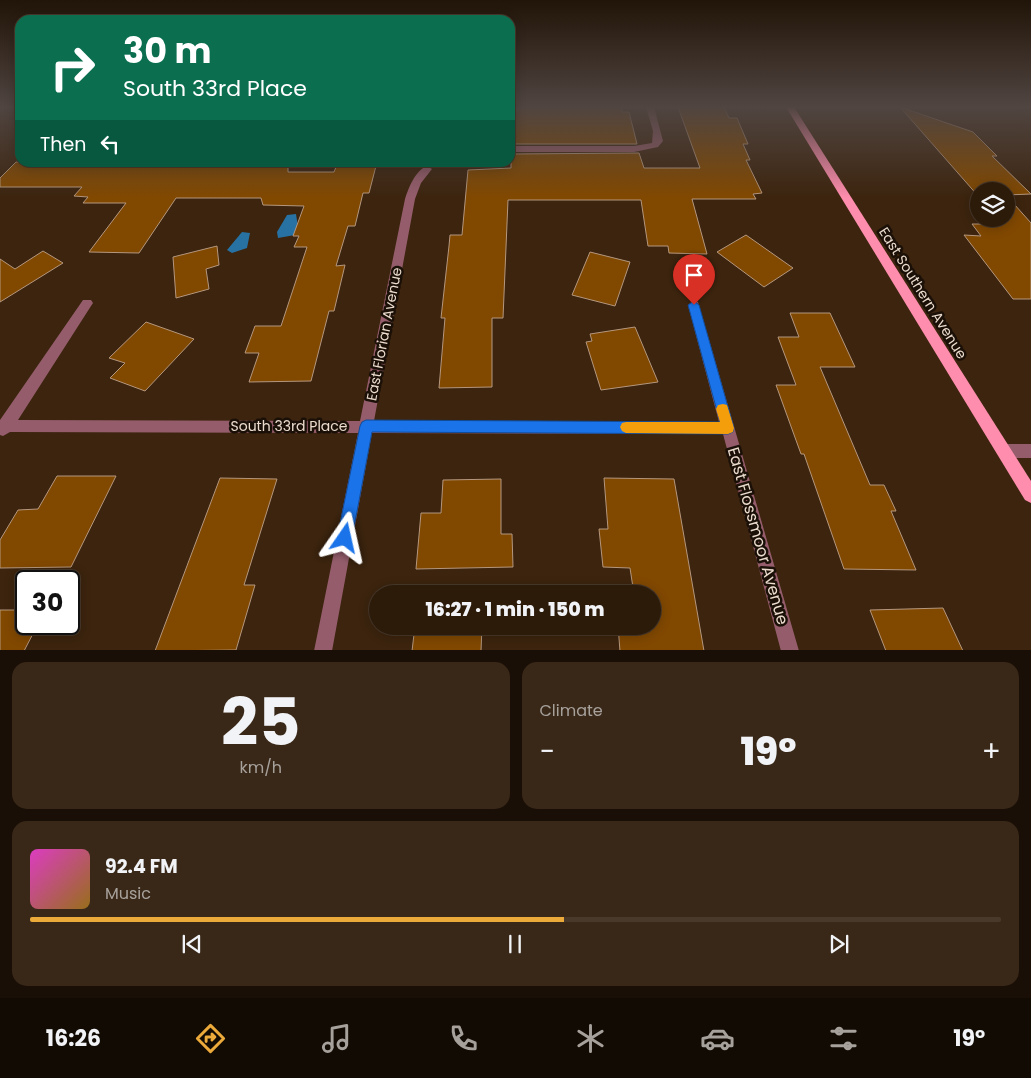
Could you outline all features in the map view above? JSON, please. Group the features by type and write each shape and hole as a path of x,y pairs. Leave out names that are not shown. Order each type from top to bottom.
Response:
{"main road":[{"name":"East Southern Avenue","path":"809,137 1031,495"}],"street":[{"path":"515,148 634,149 655,145 658,137"},
{"name":"East Florian Avenue","path":"323,650 410,199 416,183 427,169"},
{"path":"2,428 87,303"},
{"name":"East Flossmoor Avenue","path":"694,305 790,650"},
{"name":"South 33rd Place","path":"2,428 366,426 728,428"},
{"path":"1004,451 1031,451"}],"water":[{"path":"296,214 298,227 295,235 278,238 277,232 287,215"},
{"path":"242,232 250,233 247,248 232,253 227,250"}],"building":[{"path":"515,137 635,137 637,144 515,144"},
{"path":"689,137 745,137 748,144 743,144 750,160 746,160 762,193 753,194 756,199 692,199 707,254 669,253 668,246 648,246 641,200 508,200 503,318 492,318 492,387 439,388 445,318 441,318 450,235 462,235 468,170 515,167 515,154 639,153 644,168 700,168"},
{"path":"927,137 978,137 997,156 992,156 1031,194 1015,195 1015,182 970,182 970,187"},
{"path":"15,163 15,167 288,167 288,172 334,172 336,167 376,167 369,193 363,193 355,226 348,226 336,266 345,265 334,311 329,311 311,381 249,382 259,353 245,353 255,326 281,326 307,247 294,247 299,236 293,236 304,206 263,205 261,198 176,198 139,253 89,252 126,203 83,203 88,197 74,196 82,187 0,187 0,178"},
{"path":"1015,205 1031,223 1031,299 1013,299 964,235 981,236 974,227 1015,227"},
{"path":"746,235 793,268 764,287 717,252"},
{"path":"217,246 219,265 206,269 209,289 176,298 173,257"},
{"path":"43,251 63,263 0,302 0,259 15,269"},
{"path":"590,252 630,262 615,306 572,295"},
{"path":"790,313 830,313 855,367 820,367 870,485 884,485 896,511 891,511 916,570 844,569 804,454 801,454 776,385 796,385 778,337 799,337"},
{"path":"146,322 194,339 145,391 110,378 125,363 109,358"},
{"path":"635,327 658,382 601,390 586,342 592,341 590,334"},
{"path":"57,476 116,476 71,567 0,568 0,540 18,510 38,509"},
{"path":"220,478 277,479 244,585 255,585 236,650 155,650"},
{"path":"604,478 674,479 704,650 620,650 619,635 661,635 661,585 633,585 630,568 603,567 599,529 608,529"},
{"path":"501,479 501,534 512,534 513,567 416,569 421,513 441,513 443,480"},
{"path":"943,608 963,650 886,650 870,610"},
{"path":"0,610 15,610 15,635 32,635 25,650 0,650"},
{"path":"414,635 482,635 481,650 412,650"}],"slow traffic":[{"path":"626,427 728,428 723,409"}],"route":[{"path":"345,538 366,426 728,428 694,305"}]}
